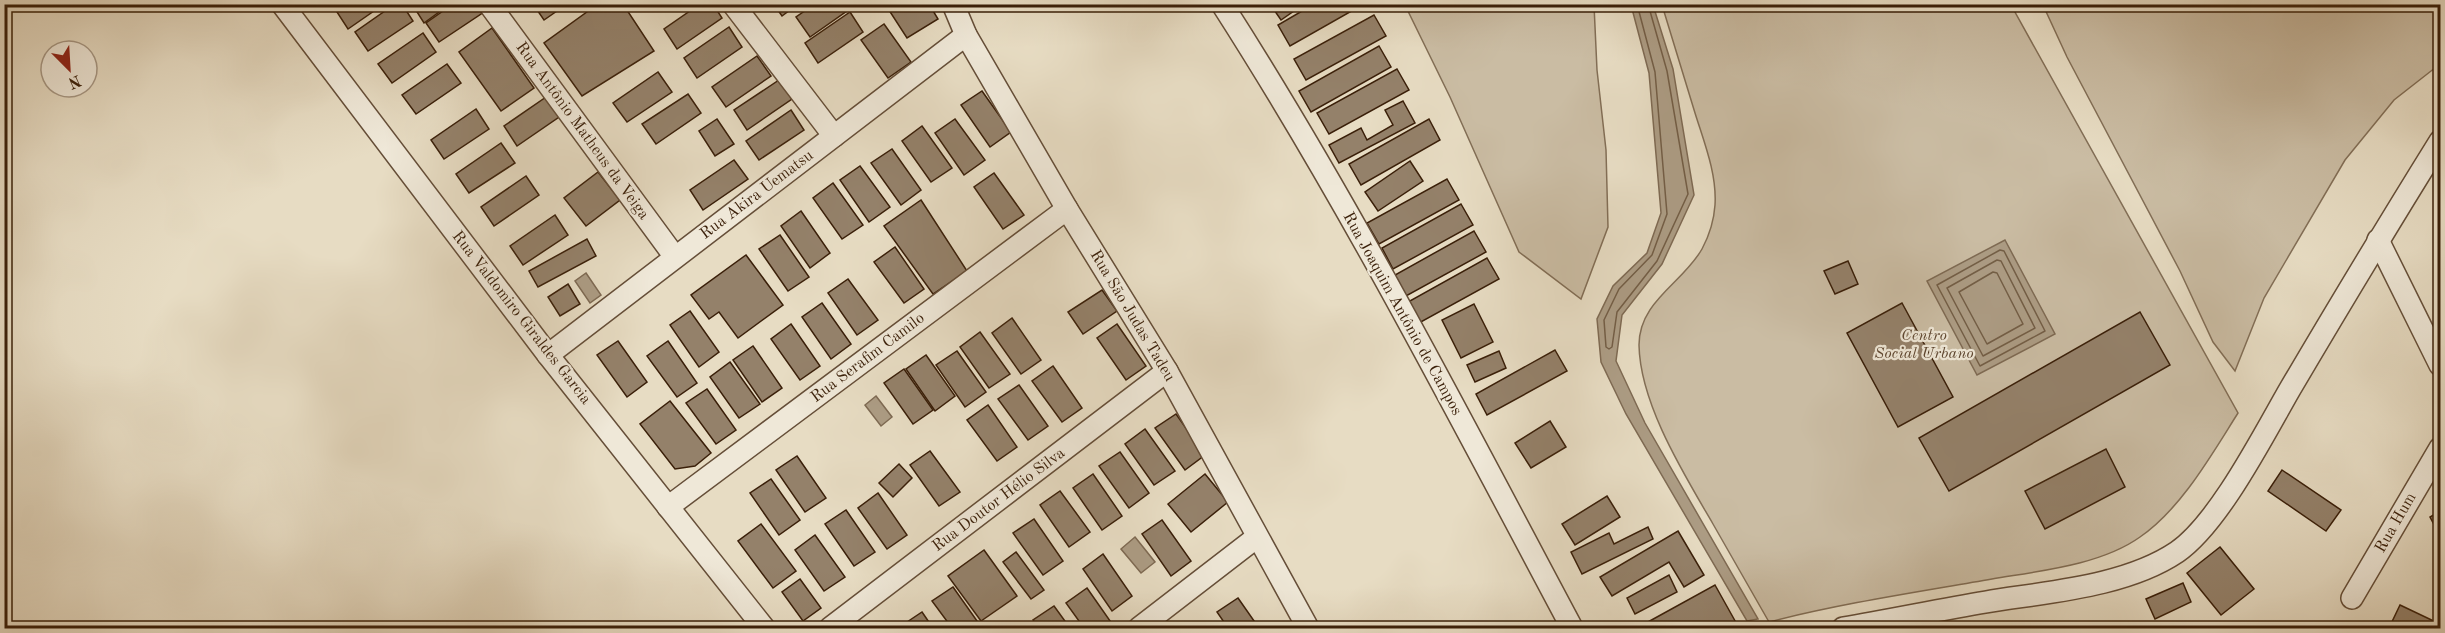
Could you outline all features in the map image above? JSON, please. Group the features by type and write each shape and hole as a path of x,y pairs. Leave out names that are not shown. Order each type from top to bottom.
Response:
{"street":[{"name":"Rua Valdomiro Giraldes Garcia","path":"282,4 548,355 764,628"},
{"name":"Rua Antônio Matheus da Veiga","path":"489,4 675,257"},
{"path":"734,4 834,136"},
{"name":"Rua São Judas Tadeu","path":"953,4 966,35 1067,209 1167,371 1308,628"},
{"name":"Rua Joaquim Antônio de Campos","path":"1222,4 1260,63 1391,292 1572,628"},
{"name":"Rua Akira Uematsu","path":"548,355 966,35"},
{"path":"1843,628 2080,587 2138,571 2177,552 2192,539 2217,509 2253,453 2378,240 2440,141"},
{"name":"Rua Serafim Camilo","path":"668,507 1067,209"},
{"path":"2378,240 2440,365"},
{"name":"Rua Doutor Hélio Silva","path":"831,628 1167,371"},
{"name":"Rua Hum","path":"2352,598 2440,448"},
{"path":"1139,628 1257,537"}],"green space":[{"path":"1405,5 1594,5 1597,70 1606,150 1608,227 1581,299 1519,252 1450,97"},
{"name":"Centro Social Urbano","path":"1662,5 2011,5 2238,413 2195,480 2169,512 2140,537 2124,547 2069,566 1853,603 1769,622 1677,461 1655,414 1641,368 1639,345 1646,316 1702,249 1711,228 1715,205 1714,182 1709,158"},
{"path":"2043,5 2440,5 2440,64 2394,100 2345,160 2264,298 2235,371 2213,342 2180,271 2067,57"}],"water":[{"path":"1631,5 1653,5 1673,69 1694,195 1662,264 1622,315 1616,361 1645,423 1758,619 1747,621 1626,414 1601,362 1597,319 1613,286 1647,253 1661,213 1649,73"},
{"path":"2005,240 2055,334 1977,375 1927,281"},
{"path":"586,273 601,295 590,303 575,281"},
{"path":"876,396 892,417 881,426 865,405"},
{"path":"1135,537 1155,562 1141,573 1121,549"}],"building":[{"path":"342,4 384,4 348,29 335,9"},
{"path":"395,4 402,4 413,21 368,51 355,32"},
{"path":"412,4 450,4 424,23"},
{"path":"453,4 479,4 484,12 439,42 426,23"},
{"path":"533,4 567,4 544,20"},
{"path":"598,4 623,4 654,51 582,96 544,43"},
{"path":"654,4 668,4 658,11"},
{"path":"700,4 713,4 722,18 677,49 664,29"},
{"path":"777,4 798,4 782,16 775,6"},
{"path":"815,4 854,4 854,6 810,37 796,17"},
{"path":"885,4 929,4 938,19 907,38"},
{"path":"1270,4 1304,4 1281,20"},
{"path":"1314,4 1364,4 1290,46 1278,25"},
{"path":"850,12 863,32 818,63 805,43"},
{"path":"1374,15 1386,36 1306,80 1294,59"},
{"path":"884,24 911,62 888,78 861,40"},
{"path":"729,27 742,47 697,78 684,58"},
{"path":"492,28 534,88 501,111 459,52"},
{"path":"423,33 436,52 392,83 378,64"},
{"path":"1379,46 1391,67 1311,112 1299,91"},
{"path":"757,56 771,76 726,107 712,87"},
{"path":"447,64 461,83 416,114 402,95"},
{"path":"1397,69 1409,90 1329,134 1317,113"},
{"path":"658,72 672,92 627,122 613,103"},
{"path":"779,80 792,99 747,130 734,110"},
{"path":"982,91 1011,132 990,147 961,105"},
{"path":"688,94 701,113 656,144 642,124"},
{"path":"549,95 562,115 517,146 504,126"},
{"path":"1403,101 1415,123 1339,163 1329,145 1361,128 1367,140 1393,125 1385,110"},
{"path":"476,109 489,129 444,159 431,140"},
{"path":"791,110 804,130 759,160 746,141"},
{"path":"717,119 734,144 715,156 699,131"},
{"path":"955,119 985,160 964,175 935,133"},
{"path":"1429,119 1440,140 1361,185 1349,164"},
{"path":"922,126 952,168 931,182 902,141"},
{"path":"501,143 515,163 469,193 456,174"},
{"path":"892,149 921,190 901,205 871,163"},
{"path":"734,160 748,179 703,210 690,190"},
{"path":"1410,161 1423,181 1378,211 1365,192"},
{"path":"860,166 890,207 869,222 840,180"},
{"path":"598,172 620,200 586,226 564,198"},
{"path":"994,173 1024,215 1003,229 974,187"},
{"path":"526,176 539,195 494,226 481,207"},
{"path":"1447,179 1459,200 1379,244 1367,223"},
{"path":"833,183 863,225 842,239 813,198"},
{"path":"921,200 967,271 933,294 884,226"},
{"path":"1461,204 1473,225 1393,269 1382,248"},
{"path":"801,211 830,253 810,268 781,226"},
{"path":"555,215 568,235 523,265 510,246"},
{"path":"1474,231 1486,252 1406,296 1395,275"},
{"path":"780,235 809,277 788,291 759,249"},
{"path":"587,239 596,256 538,287 529,271"},
{"path":"895,247 924,289 904,303 874,262"},
{"path":"746,255 783,305 738,338 719,312 709,319 691,295"},
{"path":"1487,258 1499,279 1419,323 1408,302"},
{"path":"1848,261 1858,284 1835,294 1824,271"},
{"path":"848,279 878,320 857,335 828,293"},
{"path":"568,284 580,304 560,316 548,297"},
{"path":"1102,290 1117,311 1083,334 1068,312"},
{"path":"822,303 851,344 831,359 802,317"},
{"path":"1902,303 1953,397 1898,427 1847,333"},
{"path":"1474,304 1493,342 1461,358 1442,320"},
{"path":"690,311 719,352 699,367 670,325"},
{"path":"2140,312 2170,365 1949,491 1919,438"},
{"path":"1012,318 1041,360 1021,374 992,333"},
{"path":"791,324 820,366 800,380 771,339"},
{"path":"1117,324 1146,366 1126,380 1097,338"},
{"path":"980,332 1010,374 989,388 960,347"},
{"path":"618,341 647,382 627,397 597,355"},
{"path":"668,341 697,383 677,397 647,356"},
{"path":"753,346 782,388 762,402 733,360"},
{"path":"1555,350 1567,371 1487,415 1476,394"},
{"path":"957,351 986,392 965,407 936,365"},
{"path":"1499,351 1506,368 1475,382 1467,365"},
{"path":"926,355 955,396 935,411 906,369"},
{"path":"730,362 760,404 739,418 710,377"},
{"path":"1053,366 1082,408 1062,422 1032,381"},
{"path":"904,369 933,410 913,424 884,383"},
{"path":"1019,385 1048,426 1028,440 998,399"},
{"path":"707,389 736,430 716,444 686,403"},
{"path":"670,401 711,453 695,466 675,469 640,424"},
{"path":"988,405 1017,447 997,461 967,420"},
{"path":"1176,414 1205,455 1185,470 1155,428"},
{"path":"1550,421 1566,447 1531,468 1515,443"},
{"path":"1145,429 1175,471 1154,485 1125,444"},
{"path":"2106,449 2125,487 2045,529 2025,491"},
{"path":"930,451 960,492 939,506 910,465"},
{"path":"1120,452 1149,493 1129,508 1099,466"},
{"path":"797,456 826,498 805,512 776,470"},
{"path":"899,464 912,478 893,497 879,483"},
{"path":"2282,470 2341,510 2326,531 2268,491"},
{"path":"1093,474 1122,516 1102,530 1073,488"},
{"path":"1205,474 1228,502 1191,532 1168,504"},
{"path":"771,479 800,520 779,535 750,493"},
{"path":"1060,491 1090,532 1069,547 1040,505"},
{"path":"878,493 907,535 887,549 858,508"},
{"path":"1607,496 1620,517 1575,545 1562,524"},
{"path":"846,510 875,552 854,566 825,524"},
{"path":"2440,511 2440,536 2430,517"},
{"path":"1034,519 1063,561 1043,575 1013,533"},
{"path":"1162,520 1191,561 1171,576 1142,534"},
{"path":"761,524 796,571 773,588 738,541"},
{"path":"1648,527 1653,539 1582,574 1571,552 1609,533 1614,544"},
{"path":"1678,531 1704,575 1684,587 1669,562 1612,596 1600,577"},
{"path":"815,535 845,577 824,591 795,550"},
{"path":"2220,547 2254,589 2221,615 2187,573"},
{"path":"984,550 1017,596 981,621 948,576"},
{"path":"1016,552 1044,590 1031,599 1003,562"},
{"path":"1103,554 1132,596 1112,611 1083,569"},
{"path":"1669,575 1677,592 1635,614 1627,598"},
{"path":"800,579 821,608 803,621 782,592"},
{"path":"2183,583 2191,602 2155,619 2146,599"},
{"path":"1715,585 1739,628 1707,628 1705,625 1698,628 1637,628"},
{"path":"953,587 982,628 952,628 932,601"},
{"path":"1087,588 1115,628 1084,628 1066,603"},
{"path":"1238,598 1259,628 1228,628 1217,612"},
{"path":"2400,605 2440,624 2440,628 2389,628"},
{"path":"1054,606 1070,628 1039,628 1033,620"},
{"path":"922,612 933,628 903,628 901,626"},
{"path":"2041,622 2042,628 2013,628 2013,626"}]}
